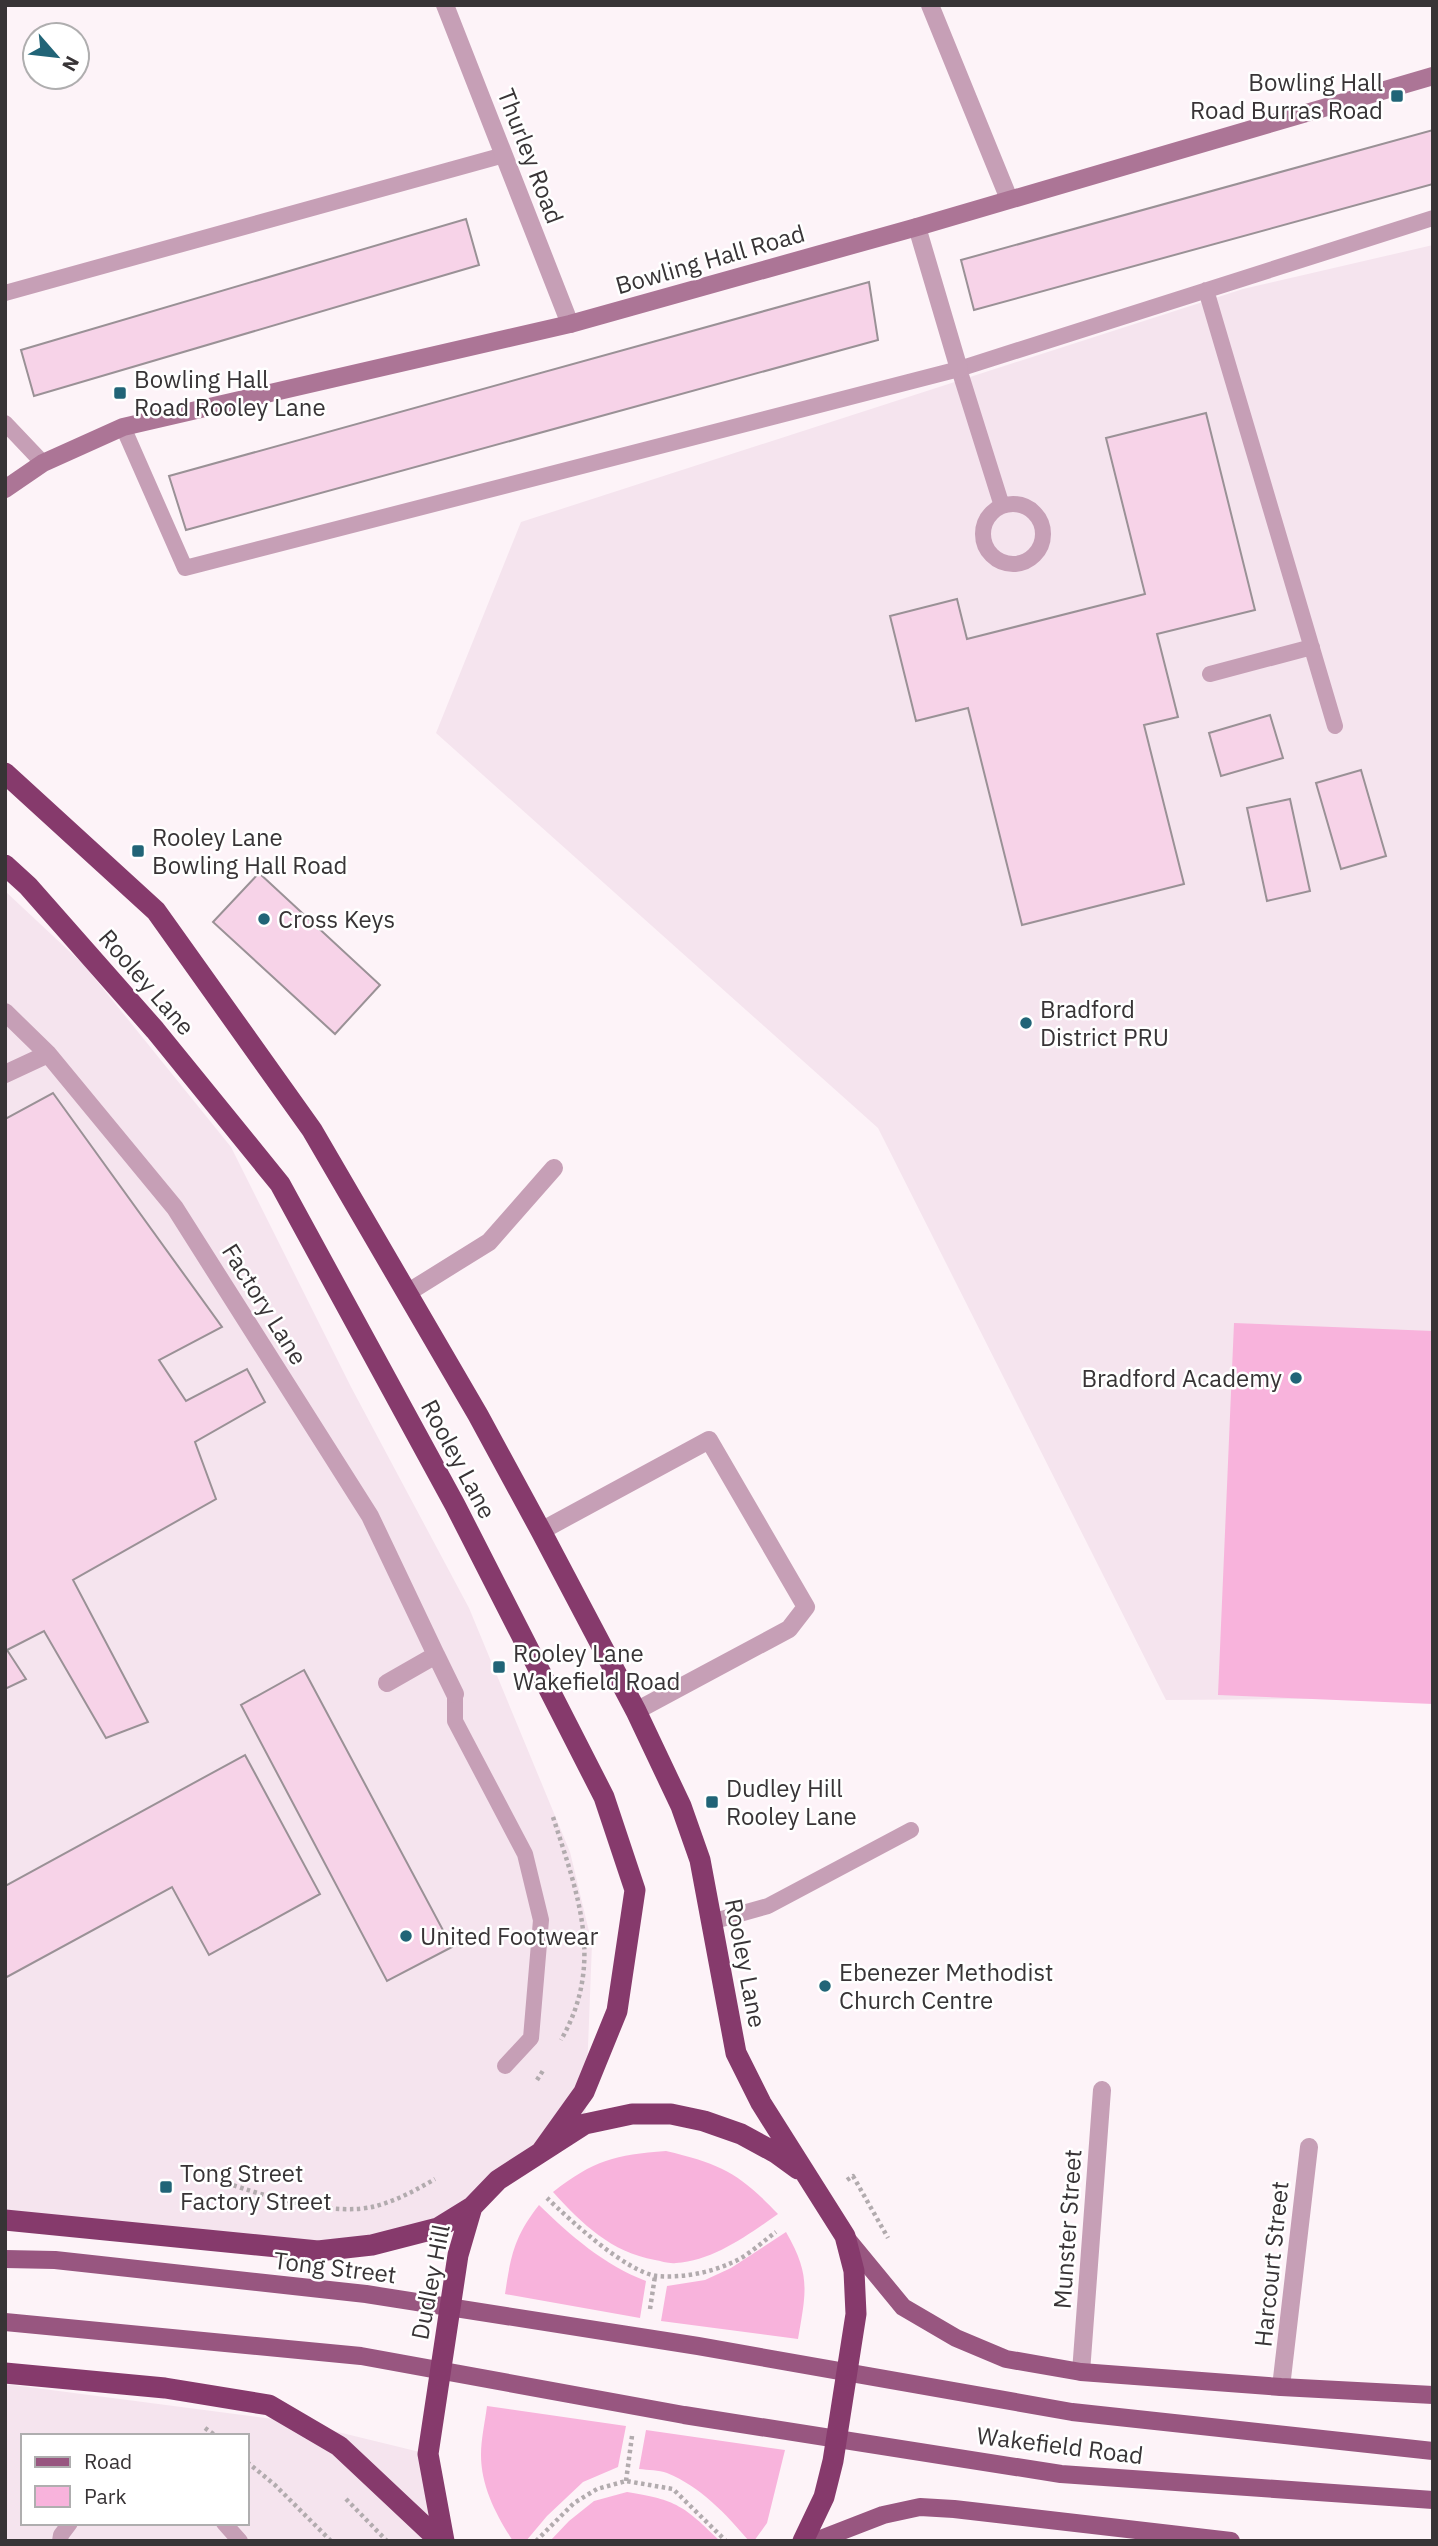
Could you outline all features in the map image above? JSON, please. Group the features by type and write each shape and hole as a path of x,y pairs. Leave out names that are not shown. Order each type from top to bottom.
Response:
{"highway":[{"name":"Rooley Lane","path":"5,773 156,911 312,1130 407,1293 541,1531 636,1711 681,1806 700,1860 736,2053 761,2103 808,2176"},
{"name":"Rooley Lane","path":"5,865 28,886 155,1030 280,1184 455,1504 604,1797 635,1890 617,2011 584,2092 541,2152"},
{"name":"Dudley Hill","path":"442,2541 428,2454 458,2255 472,2207 498,2180 585,2124 632,2114 671,2114 705,2121 741,2134 776,2153 808,2176 845,2236 854,2271 856,2314 852,2348 824,2497 803,2541"},
{"path":"5,2220 318,2250 372,2245 438,2228 472,2207"},
{"path":"5,2373 165,2388 269,2405 339,2446 442,2541"}],"main road":[{"path":"845,2236 903,2306 956,2338 1006,2359 1082,2372 1433,2395"},
{"name":"Tong Street","path":"5,2259 55,2260 366,2294 698,2346"},
{"name":"Wakefield Road","path":"5,2322 361,2356 684,2415 1061,2474 1433,2500"},
{"name":"Wakefield Road","path":"698,2346 1072,2412 1433,2451"},
{"path":"816,2541 883,2515 920,2507 954,2508 1154,2537 1231,2541"}],"street":[{"name":"Thurley Road","path":"446,5 570,324"},
{"path":"930,5 1009,199"},
{"name":"Bowling Hall Road","path":"5,489 43,463 123,427 570,324 916,227 1433,76"},
{"path":"916,227 959,369"},
{"name":"Factory Lane","path":"5,1012 48,1054 176,1208 370,1516 455,1694"},
{"path":"5,1074 48,1054"},
{"path":"407,1293 489,1242 554,1167"},
{"path":"541,1531 709,1440 806,1607 789,1629 636,1711"},
{"path":"387,1684 436,1655"},
{"name":"Munster Street","path":"1082,2372 1102,2090"},
{"name":"Harcourt Street","path":"1281,2387 1309,2147"}],"lane":[{"path":"5,293 504,155"},
{"path":"123,427 185,568 959,369 1433,218"},
{"path":"1206,290 1335,726"},
{"path":"959,369 1002,506"},
{"path":"5,423 43,463"},
{"path":"1210,674 1312,647"},
{"name":"Factory Lane","path":"455,1694 455,1721 525,1854 541,1920 531,2038 505,2066"},
{"path":"711,1922 768,1906 911,1830"},
{"path":"61,2541 61,2535 68,2525"},
{"path":"226,2525 240,2541"}],"path":[{"path":"842,2181 853,2176 889,2240"},
{"path":"227,2183 262,2196 341,2208 373,2207 405,2196 435,2179"},
{"path":"547,2198 600,2245 629,2264 655,2276 694,2275 733,2263 776,2232"},
{"path":"248,2463 275,2485 331,2541"},
{"path":"536,2541 574,2503 597,2489 626,2481 673,2489 726,2541"},
{"path":"337,2490 387,2541"}],"shaded area":[{"name":"Bradford District PRU","path":"1433,245 1433,1698 1166,1700 878,1128 436,733 521,522 1243,289"},
{"path":"5,891 84,965 231,1147 351,1387 469,1608 570,1852 592,1944 585,2124 472,2207 372,2245 5,2220"},
{"path":"5,2384 297,2422 428,2454 444,2541 5,2541"}],"green space":[{"path":"1234,1323 1433,1331 1433,1704 1218,1695"},
{"path":"666,2151 728,2172 752,2189 778,2214 717,2252 690,2261 671,2263 639,2256 611,2243 586,2225 553,2192 581,2173 606,2161"},
{"path":"539,2205 589,2249 616,2267 646,2281 640,2318 505,2294 515,2247 524,2227"},
{"path":"786,2232 803,2272 804,2296 798,2339 661,2321 667,2286 705,2280 731,2268"},
{"path":"487,2406 626,2426 618,2467 583,2482 547,2516 526,2541 513,2541 495,2511 484,2478 481,2449"},
{"path":"646,2430 785,2450 767,2523 754,2541 749,2541 722,2511 691,2486 667,2473 639,2469"},
{"path":"627,2492 658,2498 679,2506 720,2541 550,2541 594,2501"}],"building":[{"path":"1433,130 1433,184 974,310 961,260"},
{"path":"466,219 479,265 34,396 21,350"},
{"path":"869,282 878,340 186,530 169,476"},
{"path":"1206,413 1255,610 1157,634 1178,717 1144,725 1184,884 1022,925 968,708 916,721 890,616 957,599 967,639 1145,594 1106,438"},
{"path":"1270,715 1283,758 1221,776 1209,733"},
{"path":"1361,770 1386,856 1341,869 1316,783"},
{"path":"1290,799 1310,891 1267,901 1247,808"},
{"path":"259,873 380,985 335,1034 213,922"},
{"path":"53,1093 222,1327 159,1360 186,1401 247,1369 265,1402 195,1442 216,1499 73,1580 148,1722 106,1738 44,1631 7,1650 26,1679 5,1689 5,1119"},
{"path":"304,1670 452,1947 387,1981 241,1705"},
{"path":"245,1755 320,1894 209,1955 172,1887 5,1978 5,1886"}],"place":[{"name":"Bowling Hall Road Burras Road","path":"1397,96"},
{"name":"Bowling Hall Road Rooley Lane","path":"120,393"},
{"name":"Rooley Lane Bowling Hall Road","path":"138,851"},
{"name":"Cross Keys","path":"264,919"},
{"name":"Bradford District PRU","path":"1026,1023"},
{"name":"Bradford Academy","path":"1296,1378"},
{"name":"Rooley Lane Wakefield Road","path":"499,1667"},
{"name":"Dudley Hill Rooley Lane","path":"712,1802"},
{"name":"United Footwear","path":"406,1936"},
{"name":"Ebenezer Methodist Church Centre","path":"825,1986"},
{"name":"Tong Street Factory Street","path":"166,2187"}]}
